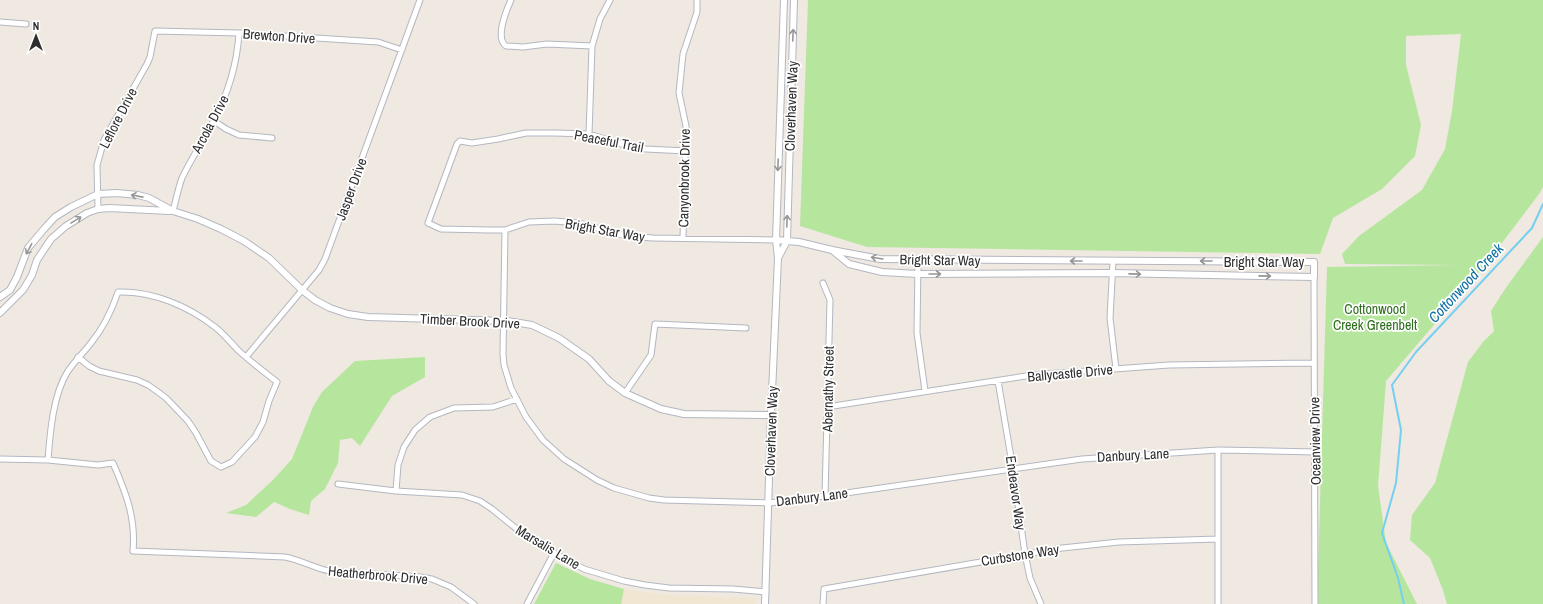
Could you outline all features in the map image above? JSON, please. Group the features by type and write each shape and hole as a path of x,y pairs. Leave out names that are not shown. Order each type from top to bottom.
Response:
{"street":[{"name":"Jasper Drive","path":"246,357 319,270 325,259 420,0"},
{"path":"511,0 502,27 501,39 503,44 509,47 547,44 592,46"},
{"path":"589,134 592,46 600,19 610,0"},
{"name":"Canyonbrook Drive","path":"683,238 686,126 679,93 683,54 697,12 697,0"},
{"name":"Cloverhaven Way","path":"765,604 778,258 776,240 784,0"},
{"name":"Cloverhaven Way","path":"778,258 787,241 794,0"},
{"path":"0,22 26,24"},
{"name":"Brewton Drive","path":"155,31 239,33 378,42 402,50"},
{"name":"Leflore Drive","path":"98,209 96,165 104,140 147,64 150,57 155,31"},
{"name":"Arcola Drive","path":"173,211 182,180 190,161 214,121 226,95 236,60 239,33"},
{"path":"214,121 239,135 272,138"},
{"name":"Peaceful Trail","path":"428,223 457,144 460,141 472,143 526,133 589,134 628,146 646,149 686,151"},
{"name":"Timber Brook Drive","path":"0,297 10,290 17,277 28,248 55,217 71,207 98,194 138,195 149,198 173,211 222,229 244,241 269,258 302,290 315,300 330,308 348,314 368,316 504,321 532,325 559,338 589,359 608,381 625,394 661,409 684,414 771,416"},
{"name":"Timber Brook Drive","path":"0,313 23,290 32,275 37,260 51,239 66,226 87,213 98,209 109,208 173,211"},
{"name":"Bright Star Way","path":"428,223 441,229 505,230 529,222 554,221 579,223 626,236 776,240 799,242 880,259 1314,262 1314,277 1112,273 918,274 882,272 849,264 832,250"},
{"name":"Danbury Lane","path":"505,230 504,365 510,388 526,417 543,440 564,459 597,480 614,488 649,498 664,500 769,503 1014,469 1082,458 1218,450 1316,452"},
{"path":"918,260 917,333 925,391"},
{"path":"1113,261 1110,318 1116,369"},
{"name":"Oceanview Drive","path":"1314,277 1316,604"},
{"name":"Abernathy Street","path":"823,283 830,300 825,496"},
{"path":"0,459 48,460 51,427 60,390 67,372 102,327 112,310 118,292 134,292 150,295 183,307 216,328 246,357 277,382 263,422 255,437 232,462 221,467 211,462 188,421 162,395 148,385 137,380 99,371 78,358"},
{"path":"625,394 651,355 655,324 746,328"},
{"name":"Ballycastle Drive","path":"827,407 1032,375 1169,365 1314,363"},
{"name":"Endeavor Way","path":"998,381 1014,469 1025,554 1030,578 1040,604"},
{"path":"396,490 398,465 404,447 415,430 430,418 454,408 493,407 517,399"},
{"path":"1218,450 1218,604"},
{"name":"Heatherbrook Drive","path":"48,460 98,465 113,463 130,508 134,535 133,551 285,557 296,559 320,569 420,577 442,582 474,604"},
{"name":"Marsalis Lane","path":"338,484 471,497 492,509 523,534 554,553 584,569 624,581 669,588 733,589 766,592"},
{"name":"Curbstone Way","path":"824,604 824,589 1025,554 1119,542 1218,539"},
{"path":"527,604 554,553"}],"shaded area":[{"path":"624,589 666,595 756,598 756,604 621,604"}],"green space":[{"name":"Cottonwood Creek Greenbelt","path":"808,0 1543,0 1543,187 1486,264 1386,381 1378,486 1386,543 1417,604 1317,604 1327,267 1457,265 1345,264 1342,254 1359,236 1422,190 1445,149 1452,111 1461,34 1406,36 1406,65 1421,125 1415,156 1382,189 1333,218 1320,254 867,247 800,226"},
{"path":"1543,237 1543,604 1447,604 1430,558 1410,540 1412,515 1435,483 1468,362 1483,342 1494,331 1491,311"},
{"path":"425,357 425,377 392,396 360,446 352,438 340,440 338,463 325,489 311,501 309,515 274,502 256,517 226,513 246,505 273,480 292,459 313,407 322,392 355,361"},
{"path":"556,563 590,579 624,589 621,604 534,604"}],"waterway":[{"name":"Cottonwood Creek","path":"1404,604 1398,578 1382,533 1396,483 1401,430 1392,385 1416,352 1532,228 1543,204"}]}
